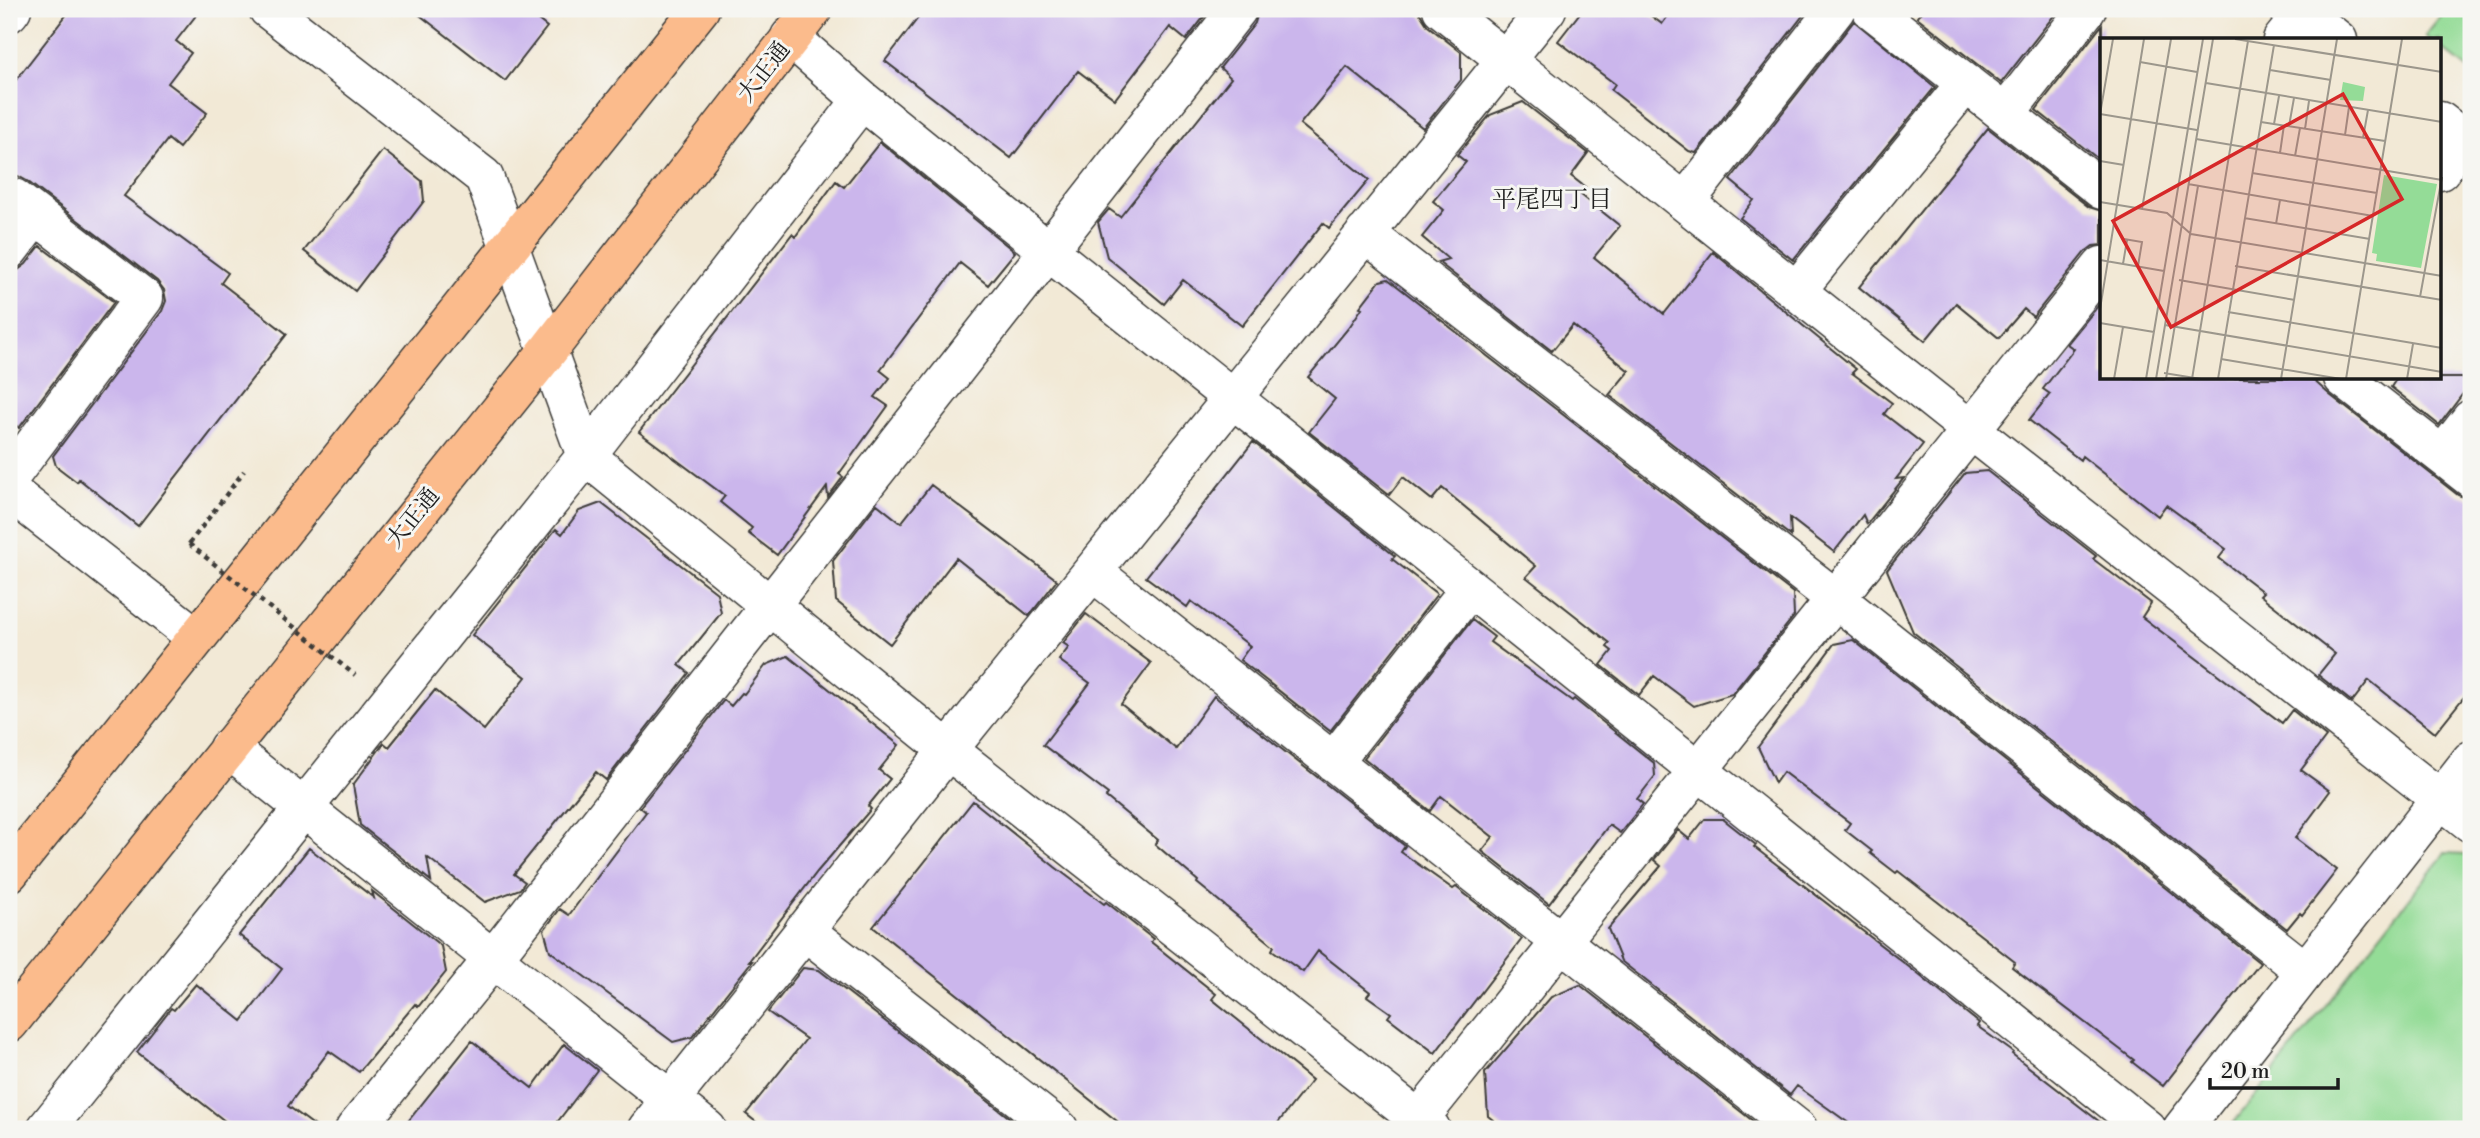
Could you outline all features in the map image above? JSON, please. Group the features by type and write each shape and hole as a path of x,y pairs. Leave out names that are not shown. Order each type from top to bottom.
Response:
{"main road":[{"path":"9,873 699,9"},
{"name":"大正通","path":"9,1024 547,352 802,23"}],"street":[{"path":"268,9 307,21 484,177 586,456 948,750 1421,1126 1562,941 2100,269"},
{"path":"355,1129 492,960 1238,9"},
{"path":"1442,9 2471,823"},
{"path":"647,1129 948,750 1546,9"},
{"path":"1685,202 1836,9"},
{"path":"2005,114 2087,9"},
{"path":"1886,13 1966,83 2100,188"},
{"path":"2298,18 2334,38"},
{"path":"802,23 862,100 2147,1129"},
{"path":"1797,290 1966,83"},
{"path":"46,1129 586,456 862,100"},
{"path":"2442,167 2458,135"},
{"path":"9,250 25,206 144,298 9,478"},
{"path":"1365,233 1836,599 2305,971"},
{"path":"2346,380 2457,467 2471,419"},
{"path":"9,491 196,637"},
{"path":"1093,572 1798,1129"},
{"path":"1333,762 1470,588"},
{"path":"228,748 707,1129"},
{"path":"2182,1129 2471,760"},
{"path":"804,930 1059,1129"}],"path":[{"path":"244,471 189,544 355,675 348,684"}],"green space":[{"path":"2447,9 2471,9 2471,72 2442,49 2442,38 2425,36"},
{"path":"2445,853 2466,854 2471,859 2471,1129 2229,1129"}],"building":[{"path":"71,9 201,9 176,41 191,53 168,83 207,113 179,148 168,139 124,196 228,273 221,283 287,334 138,526 79,479 77,482 56,466 53,456 162,311 166,301 164,290 157,281 27,181 18,176 9,177 9,89"},
{"path":"412,9 524,9 547,27 505,81"},
{"path":"925,9 1210,9 1186,40 1170,27 1115,99 1078,71 1011,158 885,61"},
{"path":"1259,9 1417,9 1428,26 1461,52 1461,80 1423,128 1347,67 1300,124 1369,180 1329,228 1323,223 1242,326 1183,280 1164,304 1107,257 1098,222 1109,209 1120,217 1231,78 1220,68 1255,23"},
{"path":"1583,9 1642,9 1662,24 1673,9 1808,9 1696,153 1689,151 1611,90 1615,84 1558,41"},
{"path":"1924,9 2059,9 2001,83 1917,17"},
{"path":"1854,21 1935,87 1793,260 1740,218 1754,200 1730,180"},
{"path":"2102,25 2100,160 2036,110"},
{"path":"1523,102 1588,153 1571,176 1585,187 1580,194 1620,226 1594,257 1664,314 1713,252 1856,369 1852,373 1892,403 1884,414 1923,444 1896,479 1904,478 1867,524 1863,515 1834,552 1790,518 1791,536 1609,395 1629,371 1573,325 1552,351 1438,262 1448,259 1422,237 1444,210 1433,201 1466,162 1457,155 1490,115"},
{"path":"1988,128 2089,207 2100,210 2100,245 2093,246 2085,252 2033,317 2024,309 1999,338 1956,303 1925,341 1859,287"},
{"path":"880,142 1015,252 988,285 960,263 880,370 890,378 875,397 888,406 839,474 843,477 828,497 827,487 777,555 748,533 752,528 720,502 725,496 639,432 792,234 795,237 836,181 844,187"},
{"path":"383,150 422,181 424,201 355,291 304,251"},
{"path":"40,246 114,302 19,428 9,420 9,271 18,270 26,264"},
{"path":"1388,279 1793,593 1794,616 1732,694 1694,706 1654,676 1639,695 1601,665 1612,651 1607,647 1610,643 1526,577 1536,566 1442,488 1432,500 1403,477 1389,495 1309,432 1335,399 1308,377 1350,326 1362,308 1360,307 1380,281"},
{"path":"2100,303 2100,380 2313,380 2458,495 2471,499 2471,688 2435,733 2369,680 2352,702 2318,675 2335,654 2260,595 2263,592 2219,558 2226,549 2166,505 2158,516 2082,456 2080,460 2029,420 2050,394 2043,389 2074,349 2067,344"},
{"path":"2471,378 2471,383 2439,425 2391,387 2396,380"},
{"path":"1253,442 1395,556 1392,559 1437,594 1330,731 1240,660 1250,646 1191,601 1187,607 1146,577"},
{"path":"1987,471 2096,556 2093,559 2151,603 2142,617 2282,723 2292,710 2326,737 2301,770 2330,791 2295,838 2337,870 2302,915 2300,913 2287,929 1913,632 1887,570 1965,473"},
{"path":"931,485 1057,580 1029,616 956,558 890,644 836,601 833,561 877,504 901,523"},
{"path":"601,503 717,593 721,613 679,665 689,673 606,780 596,772 514,874 525,882 520,889 485,902 427,857 431,881 360,825 353,785 384,743 389,747 435,690 484,730 526,677 472,635 556,529 562,534 579,511"},
{"path":"1086,614 1151,663 1121,704 1176,749 1214,696 1405,846 1401,852 1453,889 1456,887 1522,939 1435,1053 1388,1017 1391,1013 1367,996 1370,992 1318,951 1303,972 1272,950 1274,946 1197,883 1198,881 1155,844 1158,840 1106,797 1108,794 1043,745 1090,683 1059,660 1069,647 1063,643"},
{"path":"1472,620 1494,637 1490,642 1572,701 1574,699 1654,763 1655,776 1637,799 1643,804 1620,833 1609,825 1549,904 1482,851 1493,837 1441,796 1430,811 1364,758"},
{"path":"1853,640 2260,963 2163,1086 2132,1062 2134,1060 2012,967 2015,962 1898,871 1896,873 1870,853 1872,851 1845,830 1850,823 1783,772 1775,783 1758,747 1834,644"},
{"path":"788,656 899,745 879,770 890,779 868,806 871,809 817,872 692,1037 673,1042 550,951 544,930 560,909 569,915 646,812 640,807 724,700 731,706 766,665"},
{"path":"973,801 1055,867 1153,939 1151,942 1216,994 1212,999 1312,1080 1273,1129 1127,1129 873,927"},
{"path":"1705,819 1723,819 1756,845 1754,847 1909,967 1979,1023 1977,1026 2109,1129 1857,1129 1797,1086 1790,1095 1621,961 1608,929 1661,866 1654,860 1678,830 1689,839"},
{"path":"309,848 374,898 372,891 441,946 446,972 418,1007 415,1004 359,1072 329,1051 288,1106 319,1129 235,1129 137,1052 171,1008 174,1010 196,984 242,1021 282,969 239,935"},
{"path":"803,968 819,970 1024,1129 765,1129 746,1114 806,1039 768,1012"},
{"path":"1580,985 1763,1129 1504,1129 1488,1116 1485,1073 1551,997"},
{"path":"472,1041 532,1088 564,1044 597,1070 552,1129 402,1129"}],"district":[{"name":"平尾四丁目","path":"1552,200"}]}
